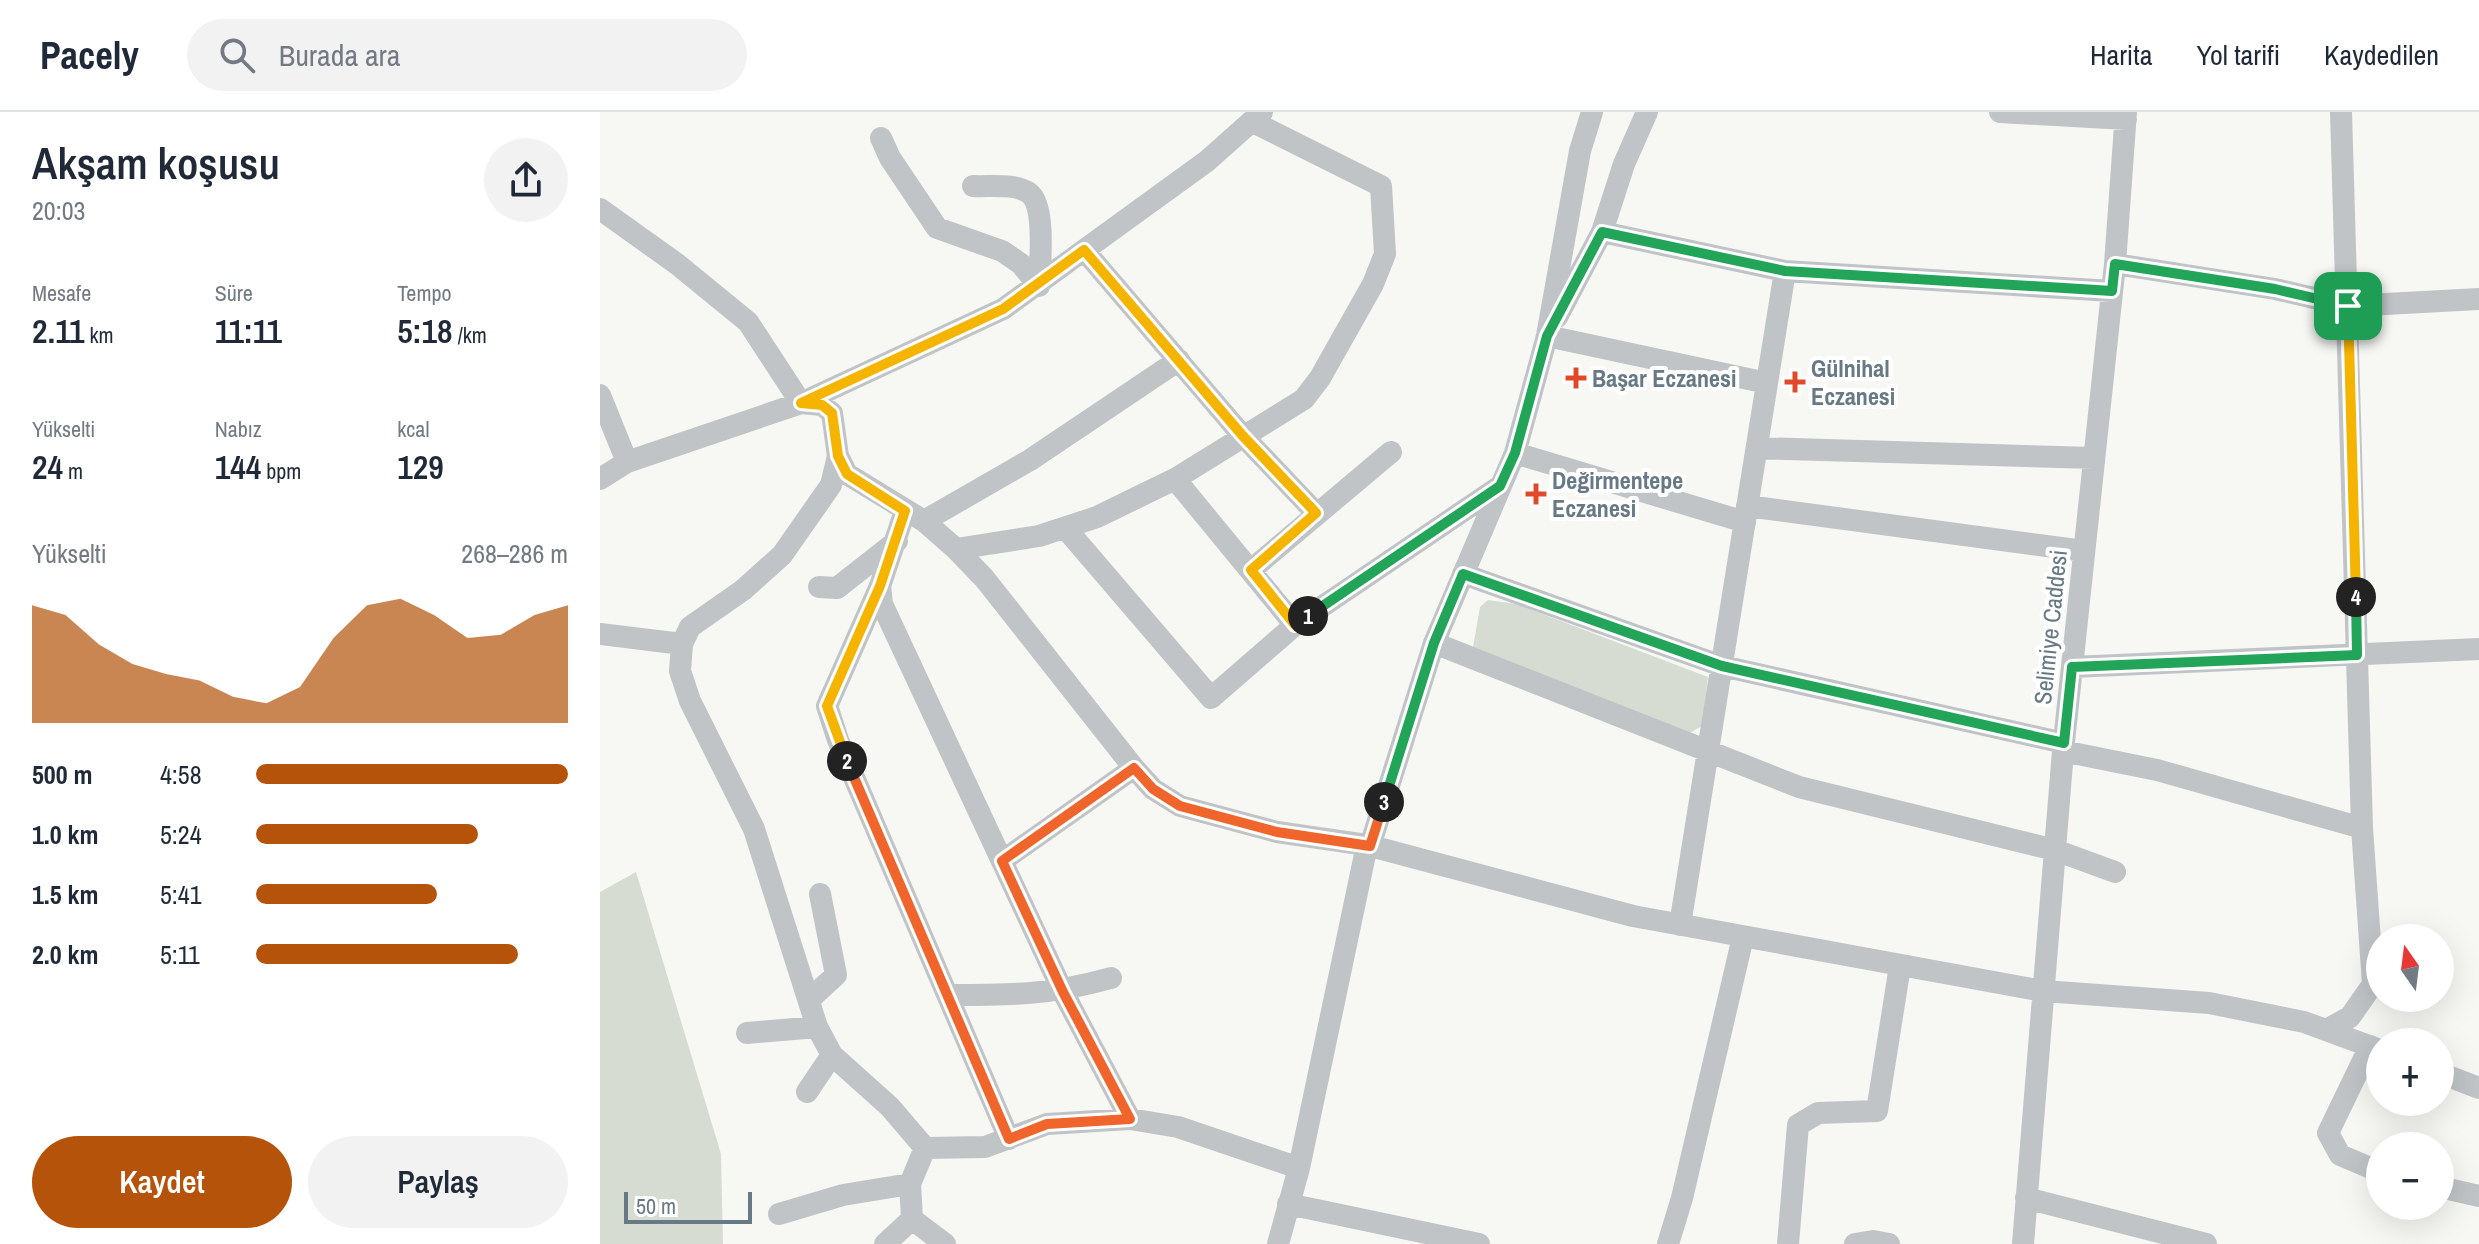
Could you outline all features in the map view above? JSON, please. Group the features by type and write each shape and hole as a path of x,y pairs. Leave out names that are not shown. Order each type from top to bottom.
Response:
{"street":[{"path":"1278,1244 1299,1168 1369,846 1434,643 1515,453 1547,336 1580,151 1592,112"},
{"path":"1547,336 1602,232 1624,164 1647,112"},
{"path":"2000,112 2126,115"},
{"path":"2326,1030 2350,1017 2373,984 2362,828 2341,112"},
{"name":"Selimiye Caddesi","path":"2023,1244 2063,747 2115,264 2126,115"},
{"path":"600,479 627,462 801,403 1003,309 1039,286 1207,161 1258,117 1381,186 1385,254 1373,284 1320,378 1304,399 1175,479 1067,530 956,549"},
{"path":"881,138 890,158 937,228 1002,251 1021,264 1039,286"},
{"path":"973,186 1012,187 1028,192 1036,200 1040,234 1039,286"},
{"path":"600,209 677,264 748,322 801,403"},
{"path":"1602,232 1785,271 2112,291"},
{"path":"1084,250 1242,435 1316,513"},
{"path":"2115,264 2275,289 2348,306 2479,299"},
{"path":"1680,925 1785,271"},
{"path":"1547,336 1767,383"},
{"path":"1009,1139 838,740 827,706 897,541 915,516 1030,460 1179,360"},
{"path":"600,395 627,462"},
{"path":"801,403 822,405 832,413 838,456 847,474 915,516 956,549 984,578 1134,768 1153,789 1180,806 1277,832 1369,846 1680,925 2043,991 2209,1003 2304,1022 2366,1045"},
{"path":"1757,448 2094,458"},
{"path":"1251,570 1391,452"},
{"path":"1515,453 1746,514 2084,551"},
{"path":"838,456 831,485 782,555 743,590 690,627 682,644 680,671 690,701 754,829 817,1027 832,1055 890,1107 925,1148"},
{"path":"1175,479 1295,625"},
{"path":"1067,530 1211,698 1295,625 1500,486"},
{"path":"819,587 837,588 897,541"},
{"path":"1463,574 1722,666 2157,770 2362,828"},
{"path":"880,586 882,604 1063,992 1130,1119"},
{"path":"600,634 682,644"},
{"path":"1434,643 1799,787 2055,850 2115,872"},
{"path":"2072,667 2479,649"},
{"path":"1002,861 1134,768"},
{"path":"810,999 836,975 820,894"},
{"path":"1668,1244 1686,1184 1743,937"},
{"path":"1788,1244 1798,1125 1818,1113 1877,1111 1900,966"},
{"path":"949,995 1063,992 1111,978"},
{"path":"747,1033 817,1027"},
{"path":"807,1092 832,1055"},
{"path":"2366,1064 2328,1133 2340,1155 2366,1166"},
{"path":"2454,1078 2479,1088"},
{"path":"925,1148 985,1147 1047,1124 1130,1119 1178,1127 1299,1168"},
{"path":"885,1244 928,1235 910,1184 925,1148"},
{"path":"779,1214 843,1195 910,1184"},
{"path":"2454,1190 2479,1196"},
{"path":"2026,1198 2206,1244"},
{"path":"1288,1204 1479,1244"},
{"path":"1855,1244 1873,1241 1889,1244"}],"shaded area":[{"path":"1488,600 1516,604 1708,677 1702,726 1688,734 1473,647 1480,607"},
{"path":"636,872 721,1154 723,1244 600,1244 600,892"}],"place":[{"name":"Başar Eczanesi","path":"1576,378"},
{"name":"Gülnihal Eczanesi","path":"1795,382"},
{"name":"Değirmentepe Eczanesi","path":"1536,494"}],"route":[{"path":"1602,232 1785,271 2112,291 2115,264 2275,289 2348,306 2357,655 2072,667 2064,743 1722,666 1463,574 1434,643 1370,846 1277,832 1180,806 1153,789 1134,768 1002,861 1063,992 1130,1119 1047,1124 1009,1139 838,740 827,706 880,586 905,511 847,474 838,456 837,431 832,413 822,405 801,403 1003,309 1039,286 1084,250 1242,435 1316,513 1251,570 1295,625 1460,510 1500,486 1515,453 1547,336 1602,232"}]}
